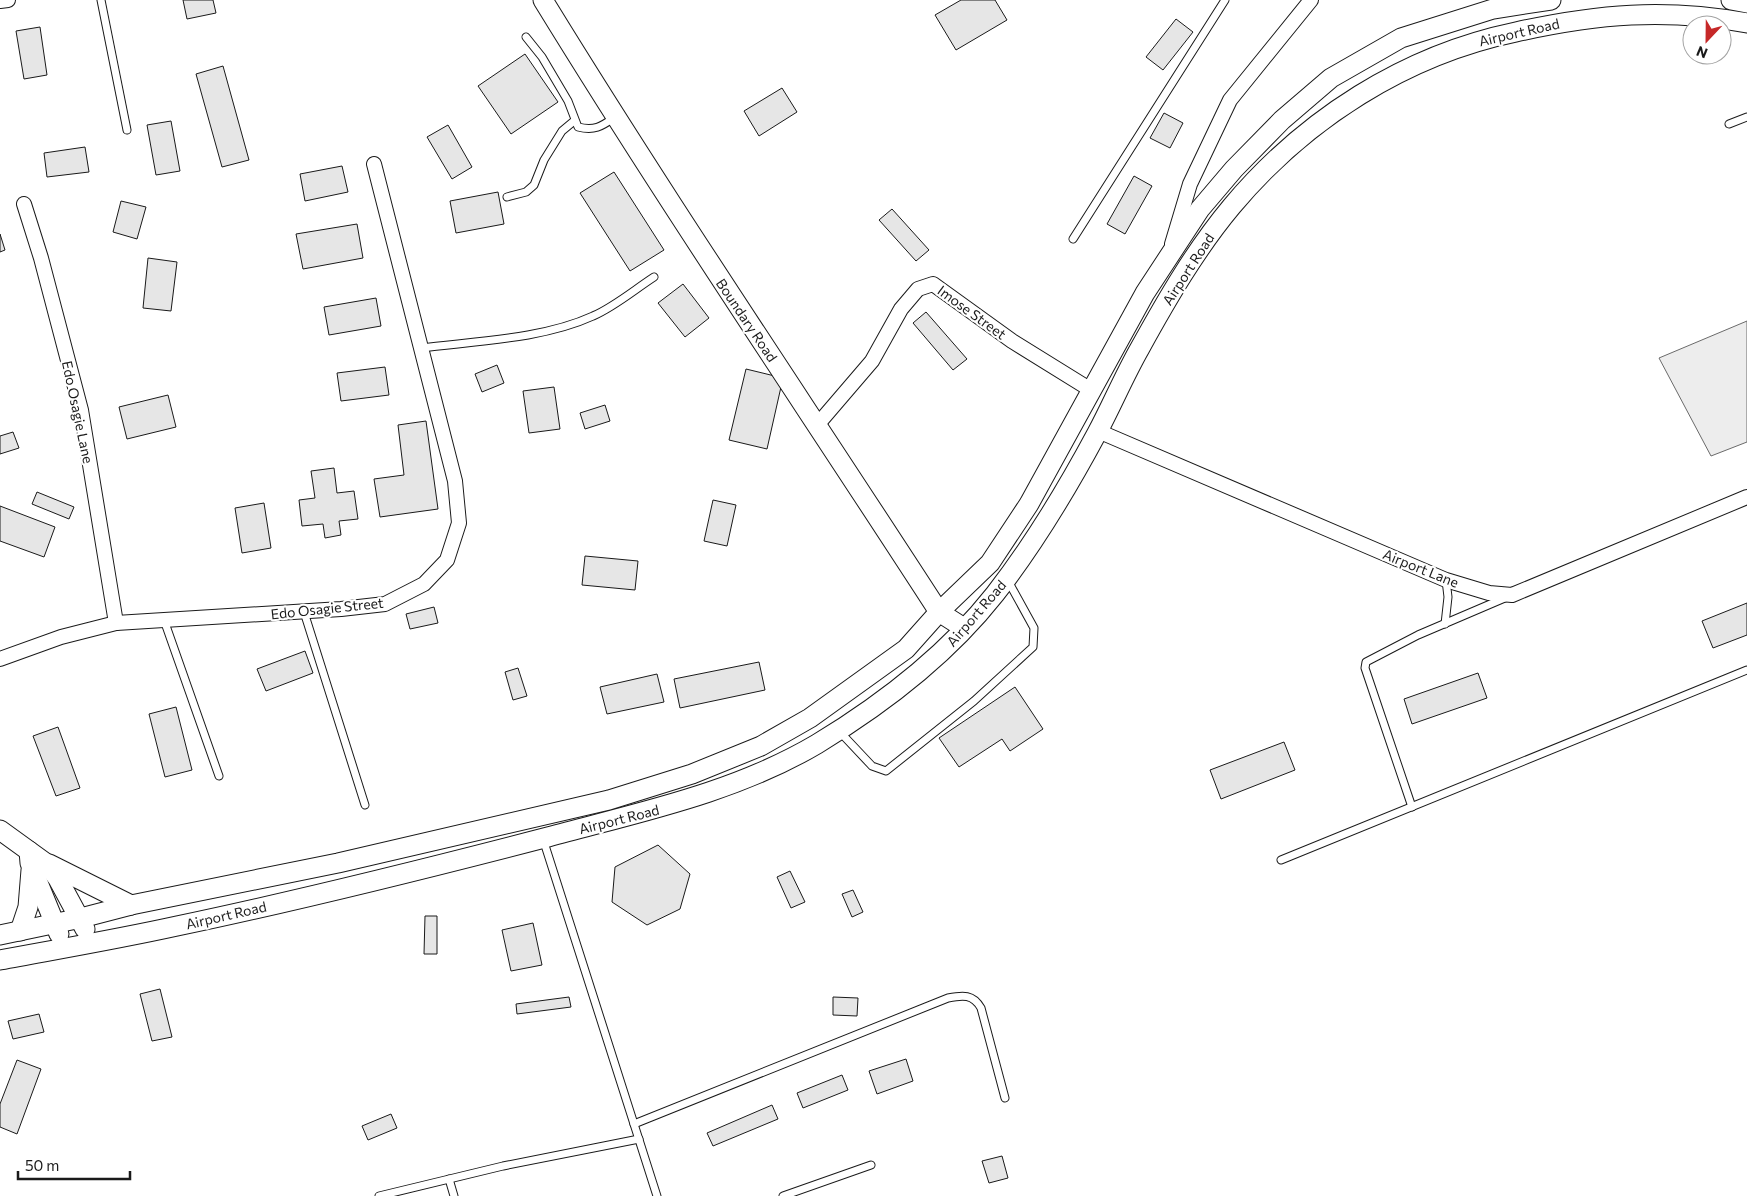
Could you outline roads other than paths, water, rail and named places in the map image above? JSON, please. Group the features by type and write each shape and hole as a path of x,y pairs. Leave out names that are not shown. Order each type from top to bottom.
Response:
{"main road":[{"name":"Boundary Road","path":"543,0 615,117 715,272 818,424 939,612 964,628"},
{"name":"Airport Road","path":"0,935 81,918 131,905 386,852 608,800 692,774 761,746 810,718 906,649 939,612 990,562 1029,504 1145,293 1200,209 1234,169 1282,120 1331,78 1401,38 1493,9 1551,0"},
{"path":"1731,0 1747,3"},
{"name":"Airport Road","path":"0,960 178,926 401,875 651,811 762,773 816,744 910,679 948,647 1007,578 1052,511 1098,431 1138,350 1185,271 1230,208 1265,169 1312,127 1377,83 1443,53 1497,36 1567,21 1642,13 1712,17 1747,24"},
{"path":"1169,257 1185,271"},
{"path":"0,830 58,879 81,918 90,943"},
{"path":"34,859 131,905"},
{"path":"34,859 38,879 53,924 66,948"},
{"path":"20,931 31,890 34,859"}],"street":[{"path":"0,1 8,0"},
{"path":"1169,257 1190,184 1230,100 1311,0"},
{"name":"Edo Osagie Street","path":"0,658 61,637 116,623 304,612 385,604 424,584 446,560 459,523 455,481 374,164"},
{"name":"Edo Osagie Lane","path":"24,204 41,258 80,410 116,623"},
{"name":"Imose Street","path":"818,424 872,361 901,309 918,289 933,284 1012,341 1091,390"},
{"name":"Airport Lane","path":"1098,431 1446,580 1489,593 1512,595 1747,497"}],"lane":[{"path":"101,0 127,130"},
{"path":"1073,239 1225,0"},
{"path":"526,37 546,64 568,101 574,121 578,127 588,130 599,129 615,117"},
{"path":"1729,124 1747,116"},
{"path":"507,197 526,192 534,185 544,160 562,131 574,121"},
{"path":"421,348 540,332 572,325 595,316 654,277"},
{"path":"838,730 872,766 886,771 974,701 1034,647 1034,628 1007,578"},
{"path":"1445,624 1448,597 1446,580"},
{"path":"1412,806 1365,668 1366,662 1376,655 1512,595"},
{"path":"304,612 365,805"},
{"path":"164,620 219,776"},
{"path":"1281,860 1747,670"},
{"path":"543,838 657,1196"},
{"path":"634,1124 948,998 962,996 974,999 981,1008 1005,1098"},
{"path":"379,1196 503,1166 639,1139"},
{"path":"783,1196 871,1165"},
{"path":"449,1179 454,1196"}]}
